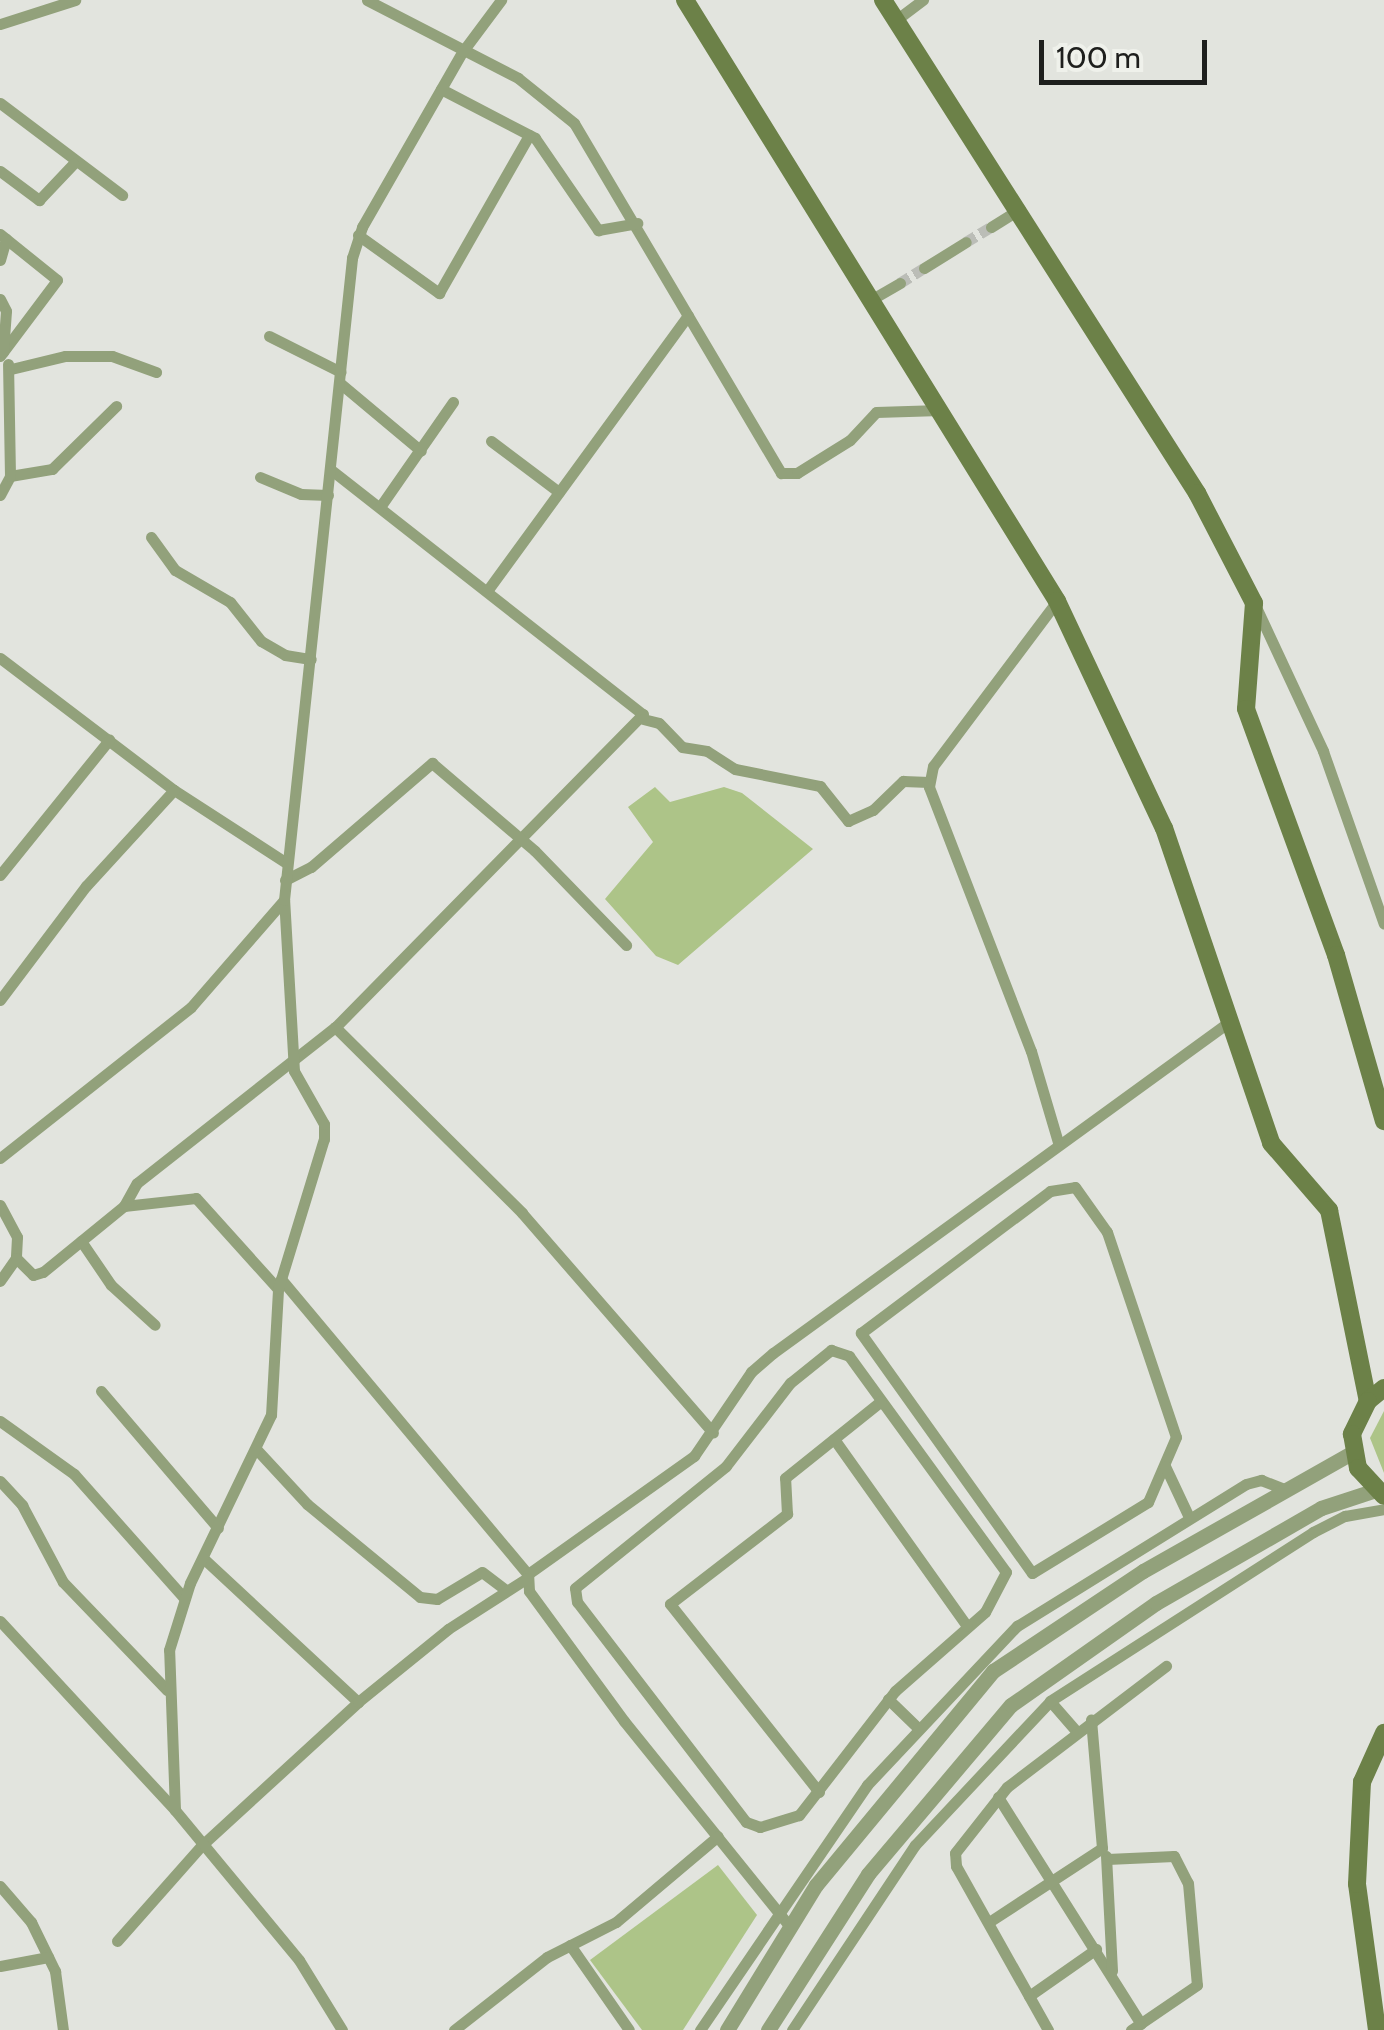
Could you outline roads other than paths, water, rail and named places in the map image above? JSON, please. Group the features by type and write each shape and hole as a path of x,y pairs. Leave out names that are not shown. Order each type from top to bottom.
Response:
{"main road":[{"path":"685,0 874,298 1057,601 1164,828 1271,1144 1329,1210 1368,1400"},
{"path":"883,0 1198,493 1254,603 1246,710 1336,955 1384,1121"},
{"path":"1382,1494 1353,1452 1357,1417 1368,1400 1384,1388"},
{"path":"1378,2030 1357,1884 1362,1782 1384,1733"}],"street":[{"path":"0,24 75,0"},
{"path":"367,0 525,82 574,122 781,473 798,473 850,440 876,412 940,410"},
{"path":"175,1810 167,1690 169,1650 184,1598 257,1450 273,1407 280,1284 325,1132 293,1061 284,900 358,235 441,89 500,0"},
{"path":"896,20 924,0"},
{"path":"441,89 530,135 568,180 598,230 637,223"},
{"path":"0,103 73,164 122,195"},
{"path":"358,235 439,293 530,135"},
{"path":"0,170 38,200 73,164"},
{"path":"991,227 1020,209"},
{"path":"0,260 3,236"},
{"path":"1,356 58,284 3,236"},
{"path":"924,268 966,242"},
{"path":"874,298 900,283"},
{"path":"0,299 6,311 1,356 10,368 10,476 0,495"},
{"path":"487,591 688,315"},
{"path":"269,336 341,378 420,451"},
{"path":"10,368 65,356 112,356 156,372"},
{"path":"380,507 453,402"},
{"path":"10,476 56,466 116,406"},
{"path":"492,441 559,492"},
{"path":"330,469 643,719 659,723 682,747 707,751 735,769 820,786 848,821 873,810 903,781 928,782"},
{"path":"260,477 302,494 328,495"},
{"path":"151,537 175,570 230,602 261,641 285,655 311,659"},
{"path":"1057,601 933,766 928,782 1031,1051 1058,1142"},
{"path":"1254,603 1323,751 1384,924"},
{"path":"0,658 174,790 286,862"},
{"path":"16,1258 38,1275 124,1206 137,1184 334,1027 643,719"},
{"path":"0,876 109,740"},
{"path":"285,880 311,867 427,763 437,765 522,840 626,945"},
{"path":"0,1000 86,886 174,790"},
{"path":"0,1158 191,1007 284,900"},
{"path":"117,1942 201,1846 358,1702 694,1456 761,1362 1058,1142 1229,1022"},
{"path":"334,1027 522,1212 713,1433"},
{"path":"1165,1466 1148,1502 1032,1573 864,1346 862,1328 1050,1191 1076,1187 1108,1232 1176,1431 1165,1466 1188,1515"},
{"path":"124,1206 196,1198 280,1284 527,1576 529,1591 624,1721 791,1928"},
{"path":"0,1205 17,1232 16,1258 0,1282"},
{"path":"81,1242 112,1286 155,1325"},
{"path":"824,1353 849,1356 881,1401 1005,1568 1000,1594 888,1699 819,1792 785,1823 746,1822 577,1602 575,1588 726,1466 790,1384 824,1353"},
{"path":"101,1392 218,1528"},
{"path":"819,1792 670,1604 787,1514 785,1478 881,1401"},
{"path":"0,1420 74,1474 184,1598"},
{"path":"834,1438 967,1626"},
{"path":"257,1450 306,1504 420,1597 437,1599 482,1572 506,1590"},
{"path":"726,2030 853,1835 994,1671 1056,1624 1353,1452"},
{"path":"0,1481 22,1504 73,1594 167,1690"},
{"path":"700,2030 777,1910 867,1786 1017,1626 1188,1515 1253,1481 1287,1490"},
{"path":"768,2030 868,1874 981,1737 1025,1695 1177,1591 1321,1508 1382,1494"},
{"path":"792,2030 915,1845 1050,1701 1338,1518 1384,1509"},
{"path":"203,1558 358,1702"},
{"path":"1177,1591 1189,1611"},
{"path":"3,1631 175,1810 201,1846 279,1934 342,2030"},
{"path":"1048,2030 955,1860 998,1797 1075,1730 1166,1666"},
{"path":"888,1699 918,1728"},
{"path":"1050,1701 1075,1730"},
{"path":"1090,1719 1112,1971"},
{"path":"989,1922 1048,1885 1104,1853 1174,1856 1186,1876 1197,1985 1136,2027 1112,1971 1048,1885 998,1797"},
{"path":"457,2029 570,1945 616,1922 718,1836"},
{"path":"0,1886 31,1922 48,1957 63,2030"},
{"path":"570,1945 622,2028"},
{"path":"1028,1996 1096,1949"},
{"path":"0,1966 48,1957"},
{"path":"324,2030 333,2019"}],"tunnel":[{"path":"966,242 991,227"},
{"path":"900,283 924,268"}]}
